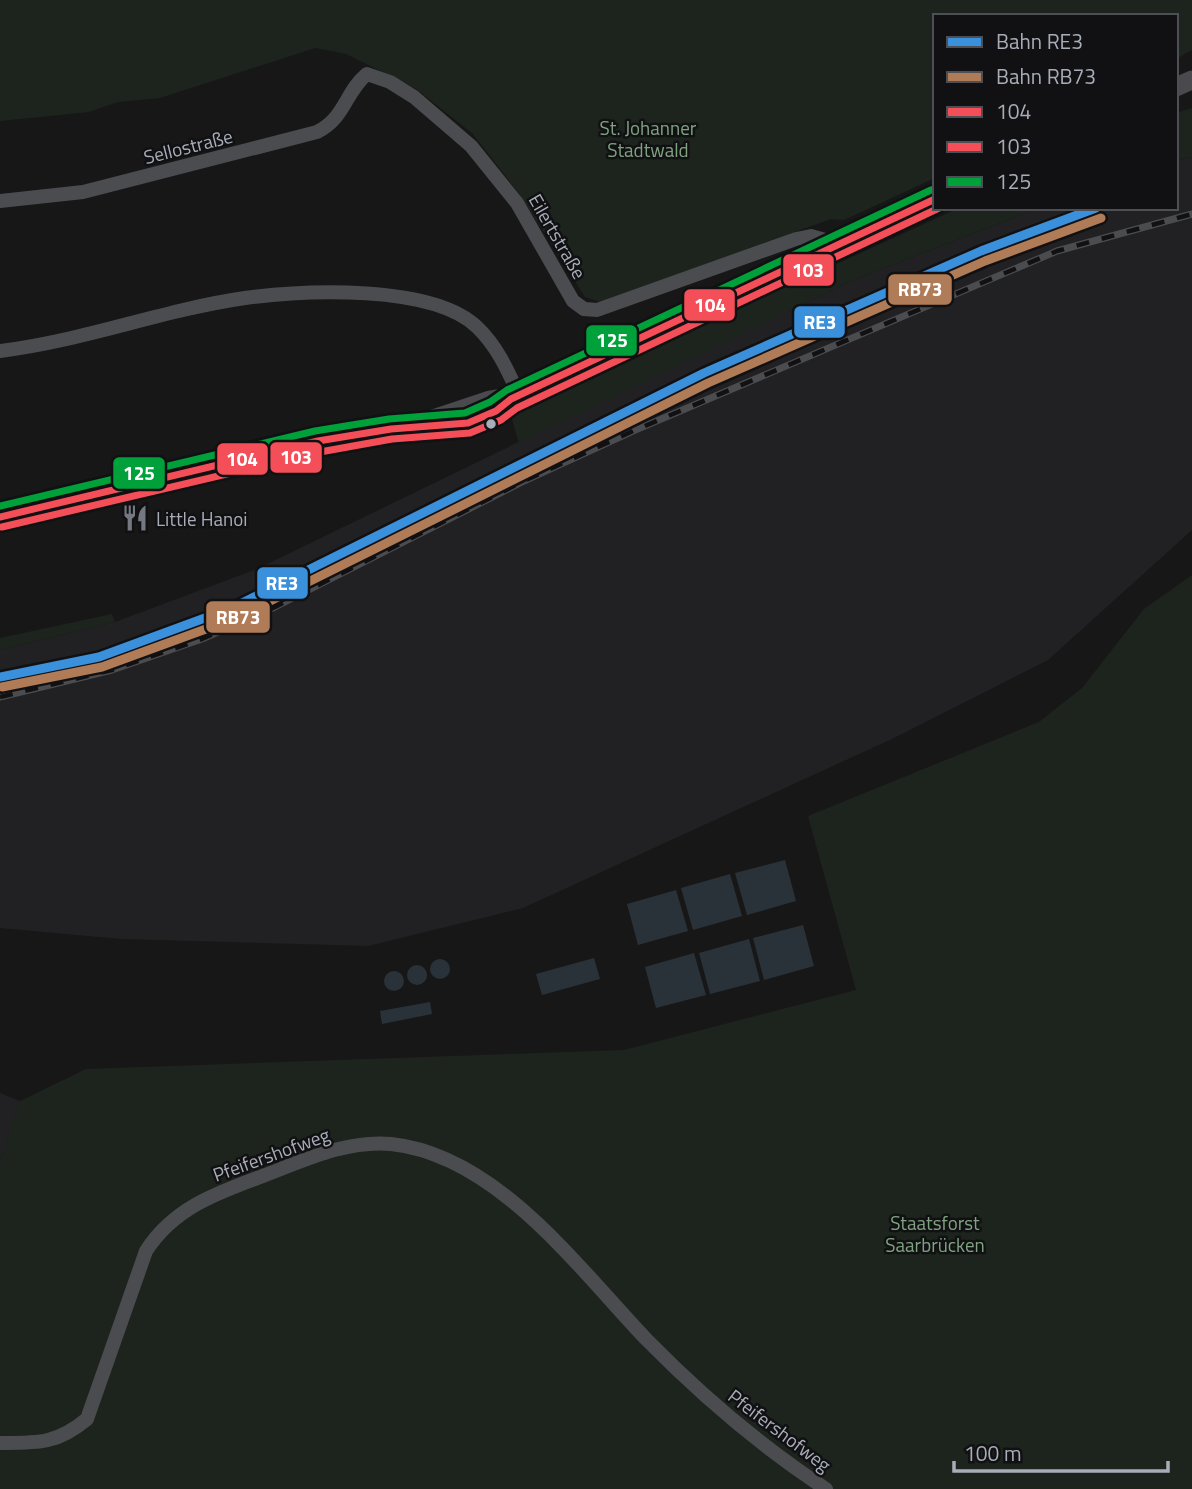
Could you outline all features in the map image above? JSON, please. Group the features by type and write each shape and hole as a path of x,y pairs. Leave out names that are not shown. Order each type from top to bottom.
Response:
{"main road":[{"path":"0,517 347,435 412,426 490,400 515,397 933,200"}],"street":[{"name":"Eilertstraße","path":"358,82 367,74 390,82 423,104 471,146 517,203 573,301 584,309 597,310 796,239 811,236 839,244"},
{"name":"Sellostraße","path":"0,201 83,191 299,139 317,132 338,118 358,82"},
{"path":"0,351 247,298 381,294 439,304 476,326 492,345 515,397"},
{"name":"Pfeifershofweg","path":"0,1443 52,1441 69,1434 87,1419 146,1251 160,1229 177,1215 210,1197 316,1155 351,1146 391,1144 429,1153 466,1170 501,1194 582,1265 646,1339 709,1400 826,1489"}],"shaded area":[{"path":"1192,157 1192,530 1048,660 894,738 523,908 368,946 121,939 0,928 0,650 115,622 257,569 846,283 1033,210 1178,210 1178,160"},
{"path":"785,860 796,901 747,915 735,873"},
{"path":"730,874 742,916 693,930 681,888"},
{"path":"676,890 688,931 638,945 627,904"},
{"path":"803,925 814,966 764,980 753,938"},
{"path":"749,939 760,981 710,994 699,953"},
{"path":"694,953 706,995 656,1008 645,967"},
{"path":"594,958 600,979 542,995 536,974"},
{"path":"436,959 444,959 450,969 444,979 436,979 430,973 430,965"},
{"path":"413,965 421,965 427,975 421,985 413,985 407,979 407,971"},
{"path":"390,971 398,971 404,981 398,991 390,991 384,985 384,977"},
{"path":"430,1002 432,1014 382,1024 380,1011"},
{"path":"0,1093 20,1101 0,1161"}],"green space":[{"name":"St. Johanner Stadtwald","path":"0,0 1192,0 1192,50 1178,58 1178,14 933,14 933,179 844,220 831,219 600,302 585,297 520,195 473,134 415,88 346,54 315,48 160,98 118,102 89,112 0,121"},
{"path":"1192,108 1192,157 1178,160 1178,112"},
{"path":"955,210 1033,210 846,283 519,443 510,413"},
{"name":"Staatsforst Saarbrücken","path":"1192,575 1192,1489 0,1489 0,1161 20,1101 86,1069 624,1050 856,990 808,816 1039,722 1082,688 1144,609"},
{"path":"112,614 115,622 0,650 0,638"}],"railway":[{"path":"0,697 112,670 202,639 275,607 524,481 633,431 1057,251 1192,214"}],"rail line":[{"name":"RE3","path":"0,677 99,657 232,608 704,373 981,251 1091,210"},
{"name":"RB73","path":"2,687 102,667 236,618 708,383 985,261 1101,218"}],"transit line":[{"name":"125","path":"0,506 315,431 389,419 465,413 490,402 507,390 931,190"},
{"name":"104","path":"0,517 318,441 391,429 468,423 496,411 511,399 933,200"},
{"name":"103","path":"2,527 320,452 392,439 470,433 501,420 517,408 935,210"}],"place":[{"name":"Little Hanoi","path":"135,518"}]}
